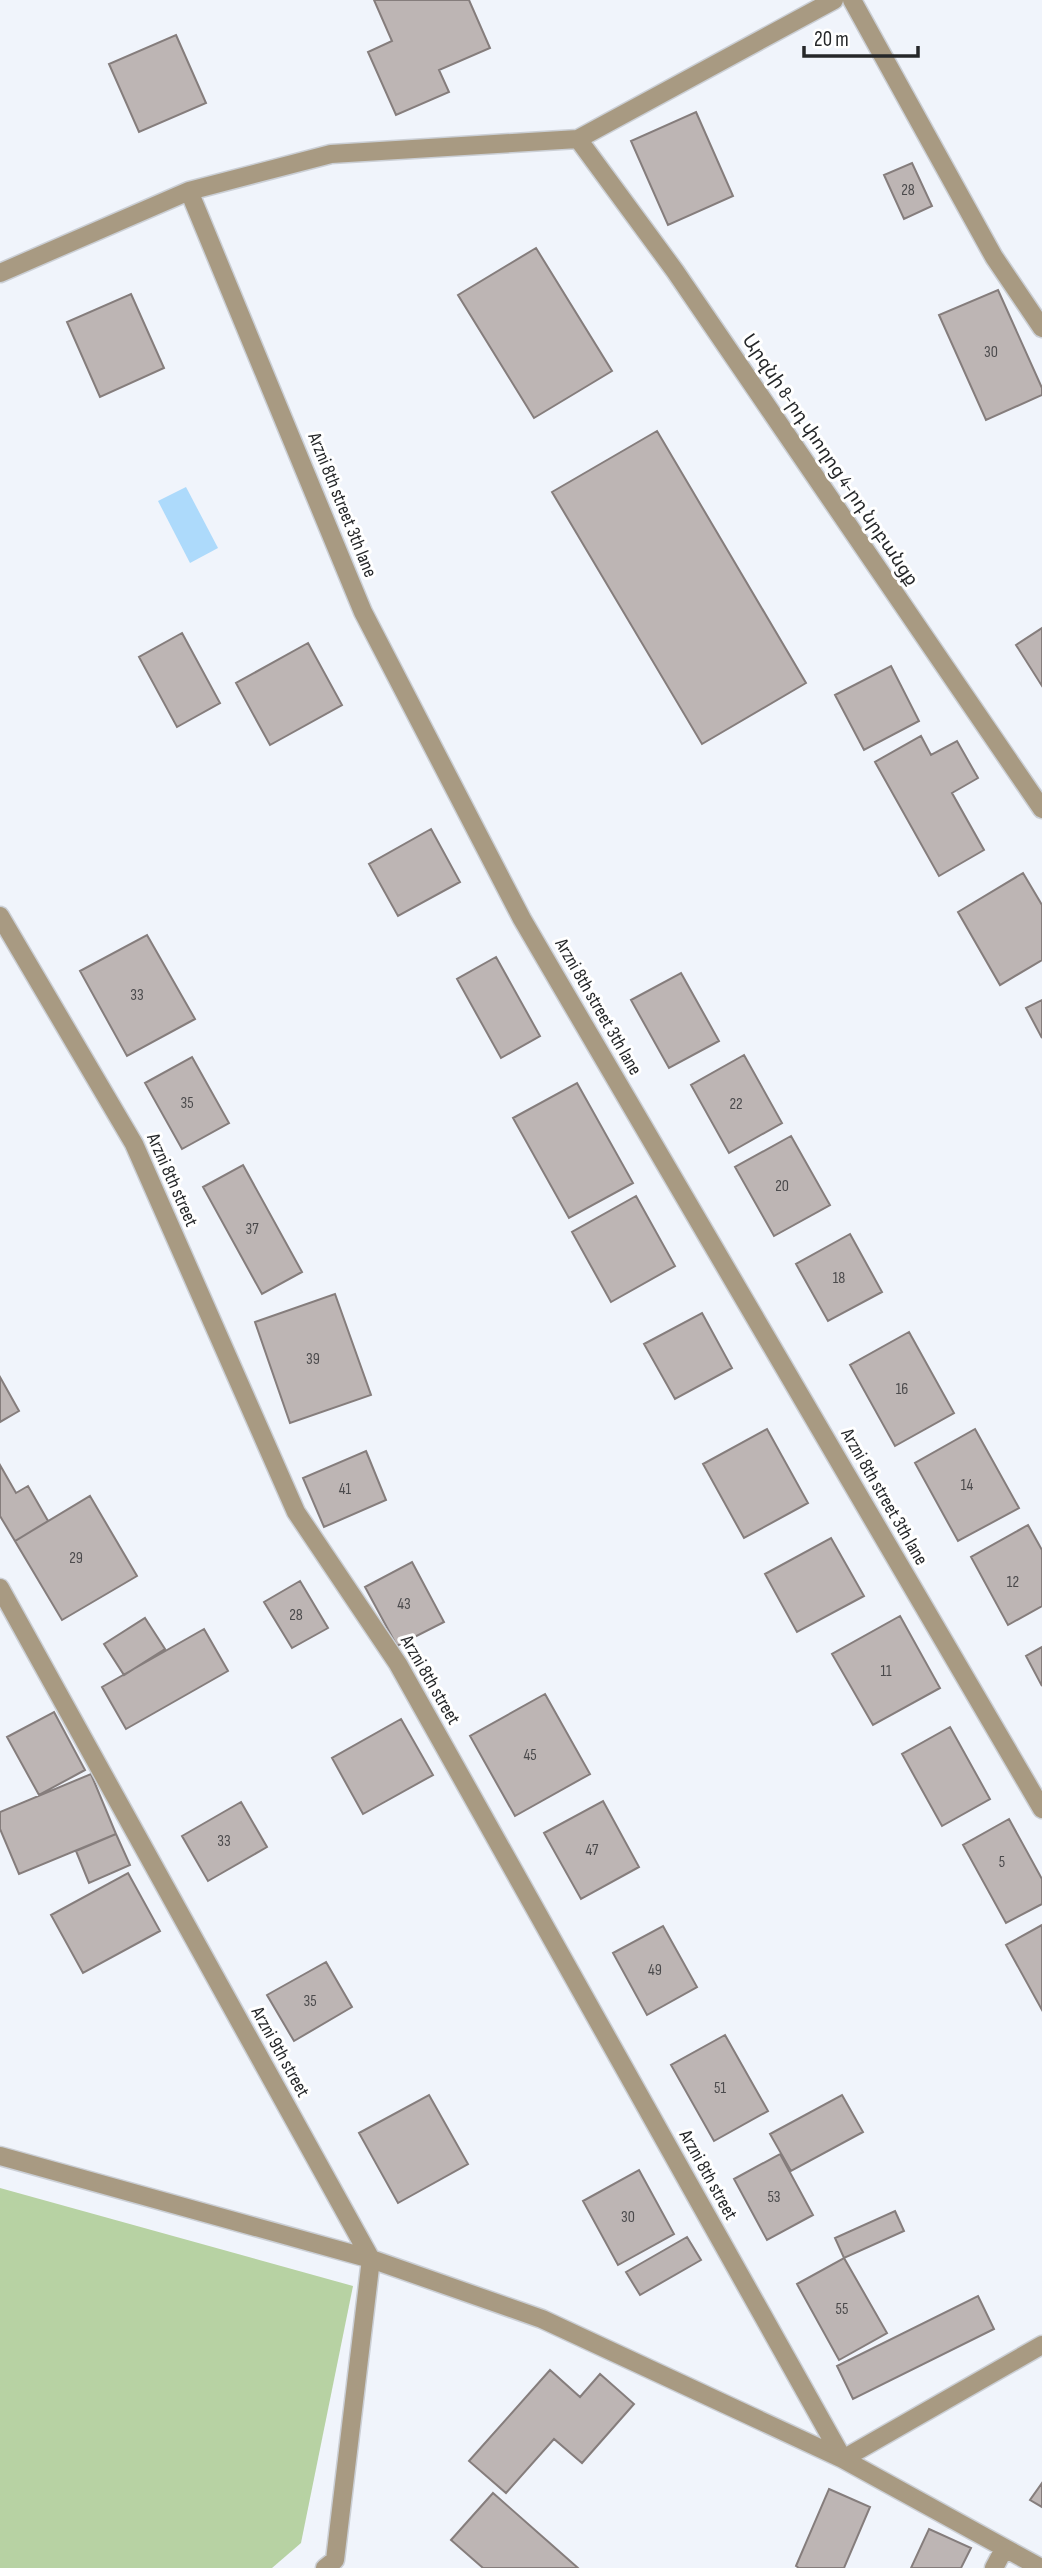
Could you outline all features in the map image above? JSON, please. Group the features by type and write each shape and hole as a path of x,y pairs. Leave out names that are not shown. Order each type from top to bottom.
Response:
{"street":[{"path":"0,273 189,191 331,154 578,139 834,0"},
{"path":"852,0 994,257 1042,328"},
{"name":"Արզնի 8-րդ փողոց 4-րդ նրբանցք","path":"578,139 675,271 1042,809"},
{"name":"Arzni 8th street 3th lane","path":"189,191 363,612 515,907 1042,1809"},
{"name":"Arzni 8th street","path":"0,916 134,1144 296,1512 398,1664 842,2459"},
{"name":"Arzni 9th street","path":"0,1588 371,2259"},
{"path":"0,2156 371,2259 542,2319 842,2459 1041,2568"},
{"path":"325,2568 335,2560 371,2259"},
{"path":"842,2459 1042,2345"},
{"path":"994,2568 1004,2549"}],"green space":[{"path":"0,2188 353,2286 301,2543 272,2568 0,2568"}],"water":[{"path":"186,487 218,548 190,563 158,501"}],"building":[{"path":"374,0 469,0 490,48 439,70 449,92 396,115 368,52 392,41"},
{"path":"176,35 206,103 139,132 109,64"},
{"path":"696,112 733,196 668,225 631,141"},
{"path":"912,163 932,206 904,219 884,175"},
{"path":"536,248 612,371 534,418 458,295"},
{"path":"998,290 1042,388 1042,395 986,420 939,315"},
{"path":"131,294 164,368 100,397 67,322"},
{"path":"657,431 806,683 702,744 552,492"},
{"path":"1042,628 1042,686 1016,645"},
{"path":"182,633 220,703 177,727 139,657"},
{"path":"308,643 342,705 270,745 236,683"},
{"path":"891,666 919,721 864,750 835,695"},
{"path":"921,736 931,755 957,741 978,778 952,793 984,850 939,876 875,762"},
{"path":"431,829 460,882 398,916 369,864"},
{"path":"1023,873 1042,905 1042,960 1000,985 958,912"},
{"path":"147,935 195,1019 127,1056 80,971"},
{"path":"496,957 540,1036 501,1058 457,979"},
{"path":"681,973 719,1041 669,1068 631,1000"},
{"path":"1042,1000 1042,1038 1026,1008"},
{"path":"744,1055 782,1123 729,1153 691,1085"},
{"path":"192,1057 229,1123 182,1149 145,1083"},
{"path":"577,1083 633,1183 569,1218 513,1118"},
{"path":"791,1136 830,1205 774,1236 735,1167"},
{"path":"243,1165 302,1272 262,1294 203,1187"},
{"path":"636,1196 675,1266 611,1302 572,1232"},
{"path":"850,1234 882,1292 828,1321 796,1264"},
{"path":"335,1294 371,1395 290,1423 255,1322"},
{"path":"702,1313 732,1368 675,1399 644,1344"},
{"path":"909,1332 954,1413 895,1446 850,1365"},
{"path":"0,1377 19,1411 0,1422"},
{"path":"767,1429 808,1503 744,1538 703,1464"},
{"path":"975,1429 1019,1508 958,1541 915,1463"},
{"path":"366,1451 386,1500 324,1527 303,1478"},
{"path":"0,1465 16,1493 28,1486 48,1521 15,1541 0,1516"},
{"path":"90,1496 137,1576 62,1620 15,1541"},
{"path":"1028,1525 1042,1550 1042,1606 1008,1625 971,1557"},
{"path":"831,1538 864,1596 797,1632 765,1574"},
{"path":"412,1562 444,1622 397,1646 365,1587"},
{"path":"300,1581 328,1628 292,1648 264,1602"},
{"path":"900,1616 940,1688 873,1725 832,1654"},
{"path":"145,1618 165,1649 124,1675 104,1644"},
{"path":"204,1629 228,1671 126,1729 102,1687"},
{"path":"1042,1647 1042,1686 1026,1656"},
{"path":"545,1694 590,1774 515,1816 470,1736"},
{"path":"54,1712 85,1770 39,1795 7,1737"},
{"path":"401,1719 433,1775 363,1814 332,1758"},
{"path":"950,1727 990,1799 942,1826 902,1754"},
{"path":"91,1774 116,1834 19,1874 0,1829 0,1812"},
{"path":"603,1801 639,1867 581,1899 544,1833"},
{"path":"241,1802 267,1847 208,1881 182,1836"},
{"path":"1009,1819 1042,1879 1042,1904 1006,1923 963,1845"},
{"path":"116,1834 130,1865 89,1883 76,1851"},
{"path":"128,1873 160,1931 83,1973 51,1915"},
{"path":"1042,1925 1042,2010 1006,1945"},
{"path":"663,1926 697,1987 647,2015 613,1953"},
{"path":"326,1962 352,2007 294,2041 267,1995"},
{"path":"725,2035 768,2111 714,2141 671,2065"},
{"path":"429,2095 468,2164 398,2203 359,2133"},
{"path":"842,2095 863,2132 791,2171 770,2134"},
{"path":"780,2154 813,2215 767,2240 734,2179"},
{"path":"639,2170 674,2234 618,2265 583,2201"},
{"path":"895,2211 904,2231 844,2258 835,2238"},
{"path":"687,2237 701,2260 640,2295 626,2272"},
{"path":"844,2258 887,2333 839,2360 797,2284"},
{"path":"978,2296 994,2329 853,2399 837,2366"},
{"path":"550,2370 580,2397 600,2374 634,2404 582,2463 554,2439 506,2493 469,2461"},
{"path":"1042,2483 1042,2507 1030,2500"},
{"path":"829,2489 870,2507 844,2568 799,2568 796,2566"},
{"path":"493,2493 578,2568 483,2568 451,2540"},
{"path":"929,2529 971,2548 961,2568 911,2568"}]}
